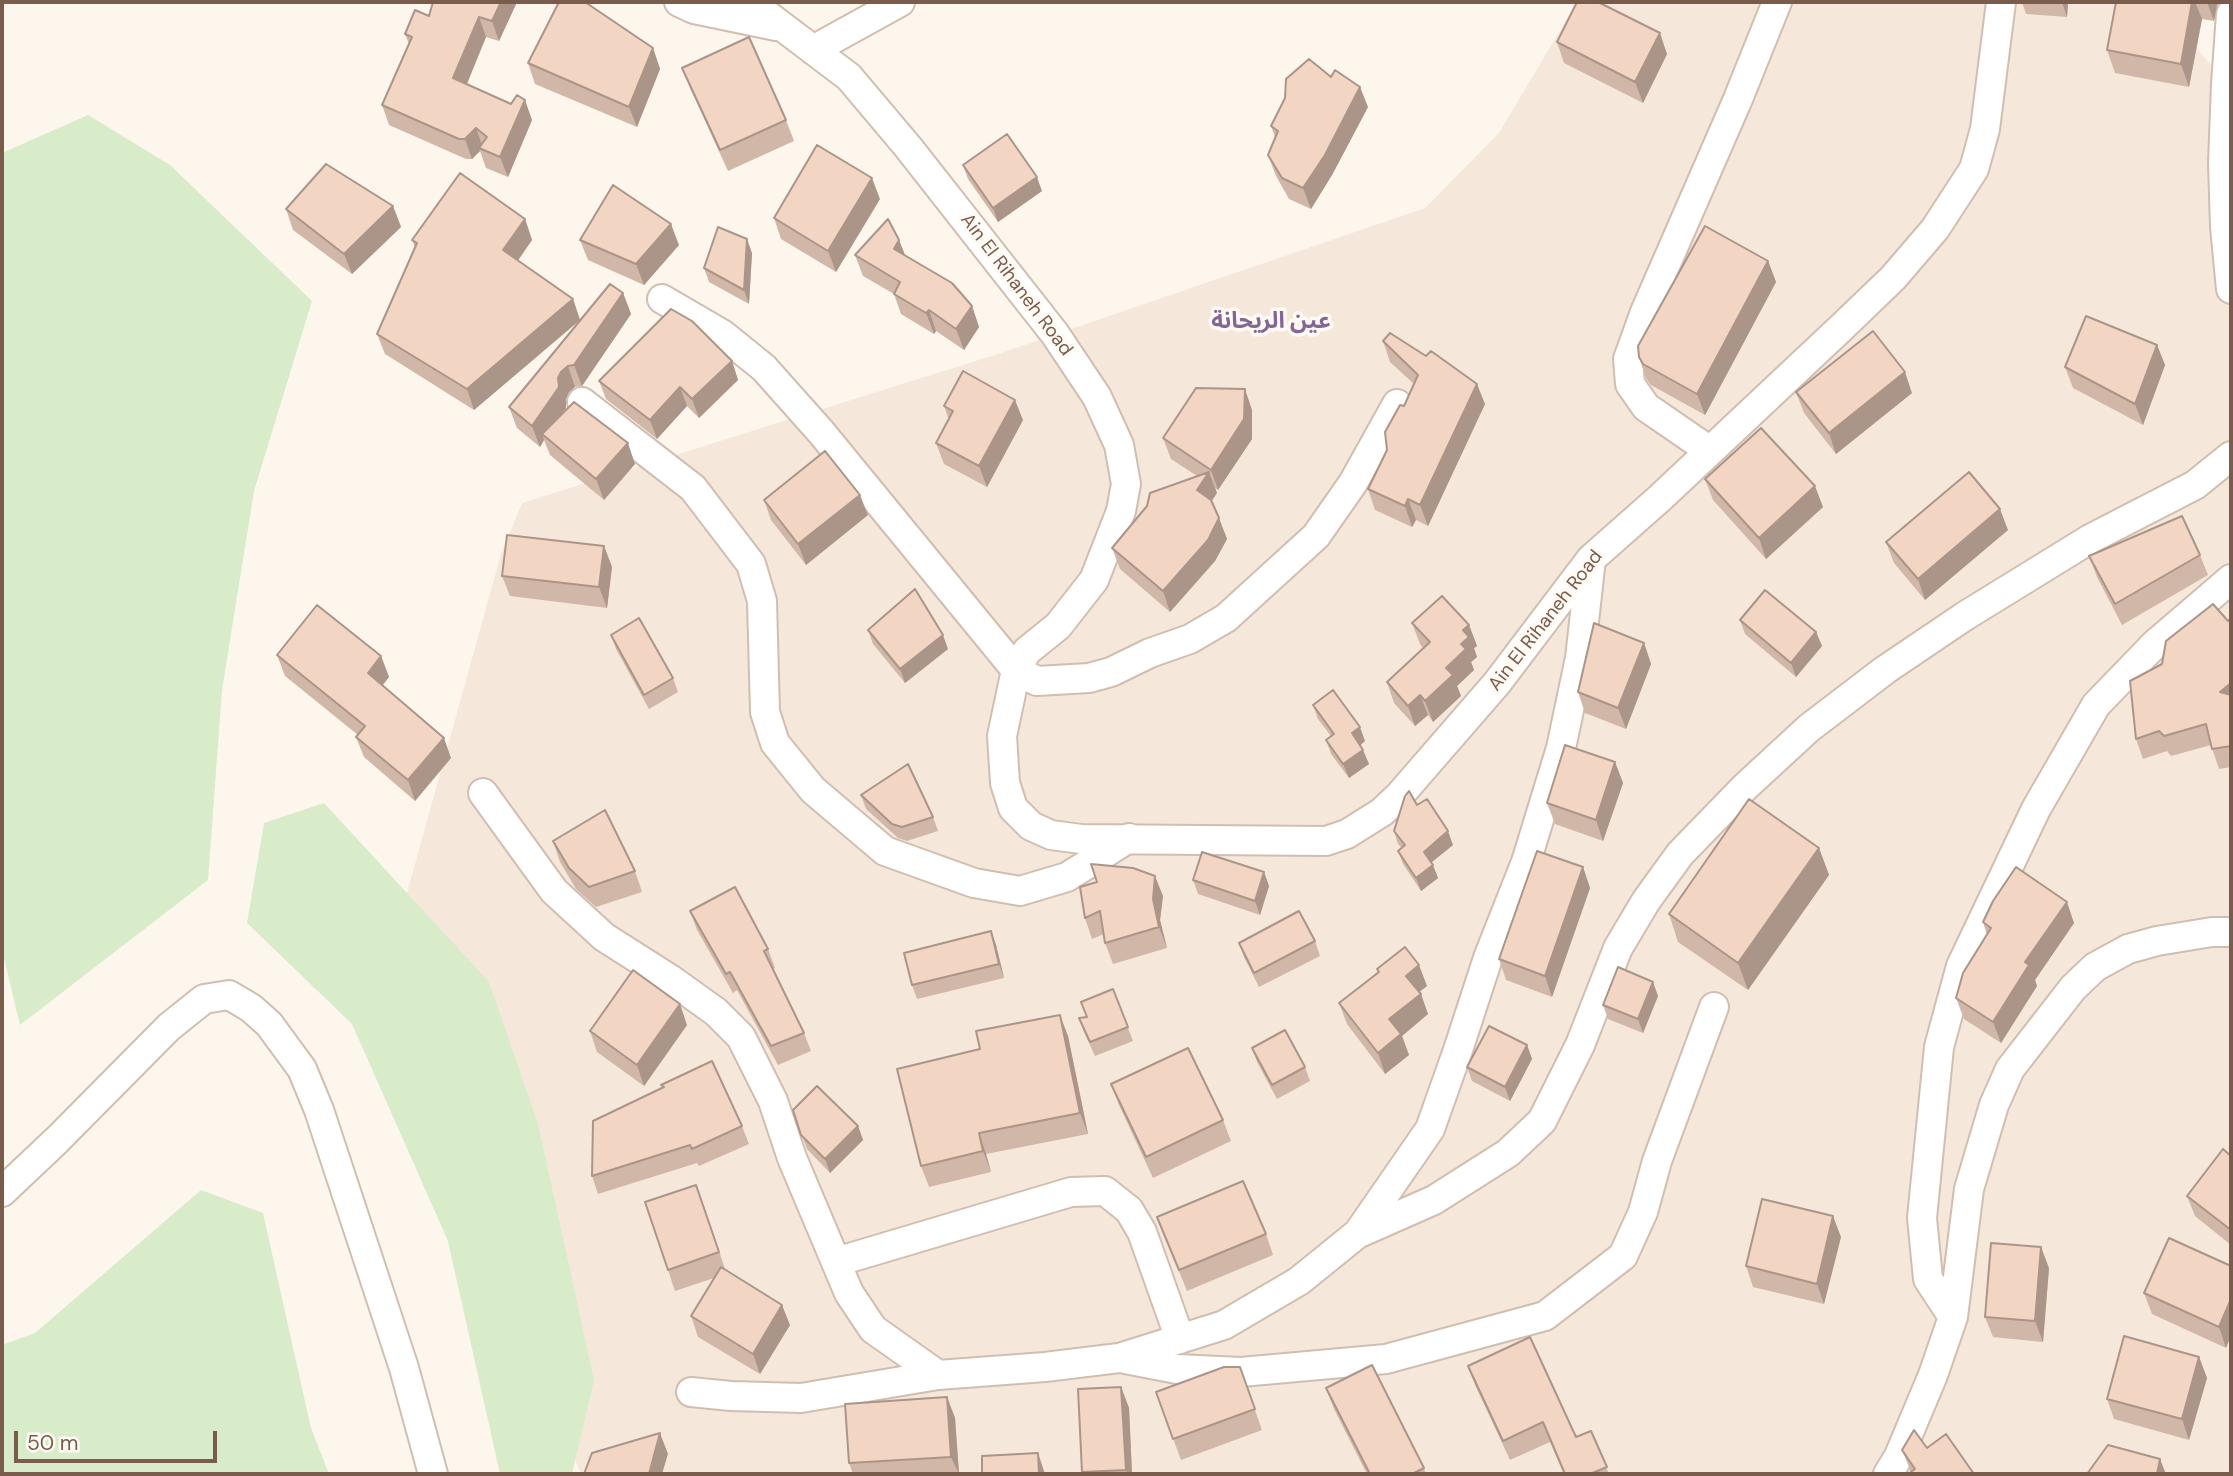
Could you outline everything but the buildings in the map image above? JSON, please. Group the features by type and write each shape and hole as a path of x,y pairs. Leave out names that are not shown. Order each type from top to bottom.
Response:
{"street":[{"path":"679,2 694,9 785,28"},
{"name":"Ain El Rihaneh Road","path":"750,2 849,77 908,147 1055,334 1097,397 1119,445 1126,484 1121,511 1094,580 1058,626 1032,666 1002,736 1005,783 1013,808 1031,826 1051,835 1081,839 1326,841 1347,834 1382,812 1497,683 1591,559 1893,278 1935,229 1974,169 1985,129 2001,2"},
{"path":"813,50 900,2"},
{"path":"1710,451 1646,407 1630,384 1628,359 1645,312 1738,99 1777,2"},
{"path":"2231,14 2225,84 2223,163 2231,289"},
{"path":"662,299 722,334 764,368 821,432 970,617 993,641 1032,666 1088,678 1111,672 1150,653 1190,639 1235,610 1316,536 1353,483 1397,404"},
{"path":"582,402 693,488 751,564 762,601 765,712 775,743 813,790 885,851 974,883 1020,891 1067,877 1129,838"},
{"path":"691,1392 801,1398 938,1375 1119,1358 1224,1325 1299,1281 1357,1234 1434,1200 1461,1184 1508,1153 1542,1121 1580,1045 1618,948 1646,901 1680,854 1745,787 1809,728 1885,670 1965,616 2090,539 2195,485 2231,456"},
{"path":"1357,1234 1430,1129 1488,958 1525,862 1561,748 1580,658 1591,559"},
{"path":"1952,1317 1928,1279 1922,1218 1939,1047 1961,966 2036,809 2096,705 2154,645 2231,579"},
{"path":"484,793 554,891 604,937 716,1012 741,1037 773,1101 792,1158 849,1293 873,1329 938,1375"},
{"path":"1888,1474 1899,1456 1933,1376 1952,1317 1969,1189 1994,1104 2010,1069 2073,988 2095,967 2127,948 2212,932 2231,932"},
{"path":"2,1192 169,1027 204,999 229,995 251,1008 269,1024 302,1069 319,1110 404,1367 433,1474"},
{"path":"1119,1358 1177,1369 1241,1372 1386,1359 1545,1315 1623,1256 1643,1212 1657,1161 1714,1007"},
{"path":"836,1262 1071,1192 1105,1191 1129,1210 1142,1233 1180,1339"}],"shaded area":[{"path":"1577,2 2158,2 2231,89 2231,1474 581,1474 382,983 501,554 522,503 998,354 1425,208 1499,133"}],"green space":[{"path":"88,115 170,165 312,301 254,491 222,690 208,880 20,1025 2,950 2,153"},
{"path":"324,803 489,982 538,1124 594,1380 572,1474 500,1474 448,1241 352,1024 247,923 264,823"},
{"path":"201,1190 263,1213 311,1428 329,1474 2,1474 2,1345 35,1333"}],"district":[{"name":"عين الريحانة","path":"1271,322"}]}
